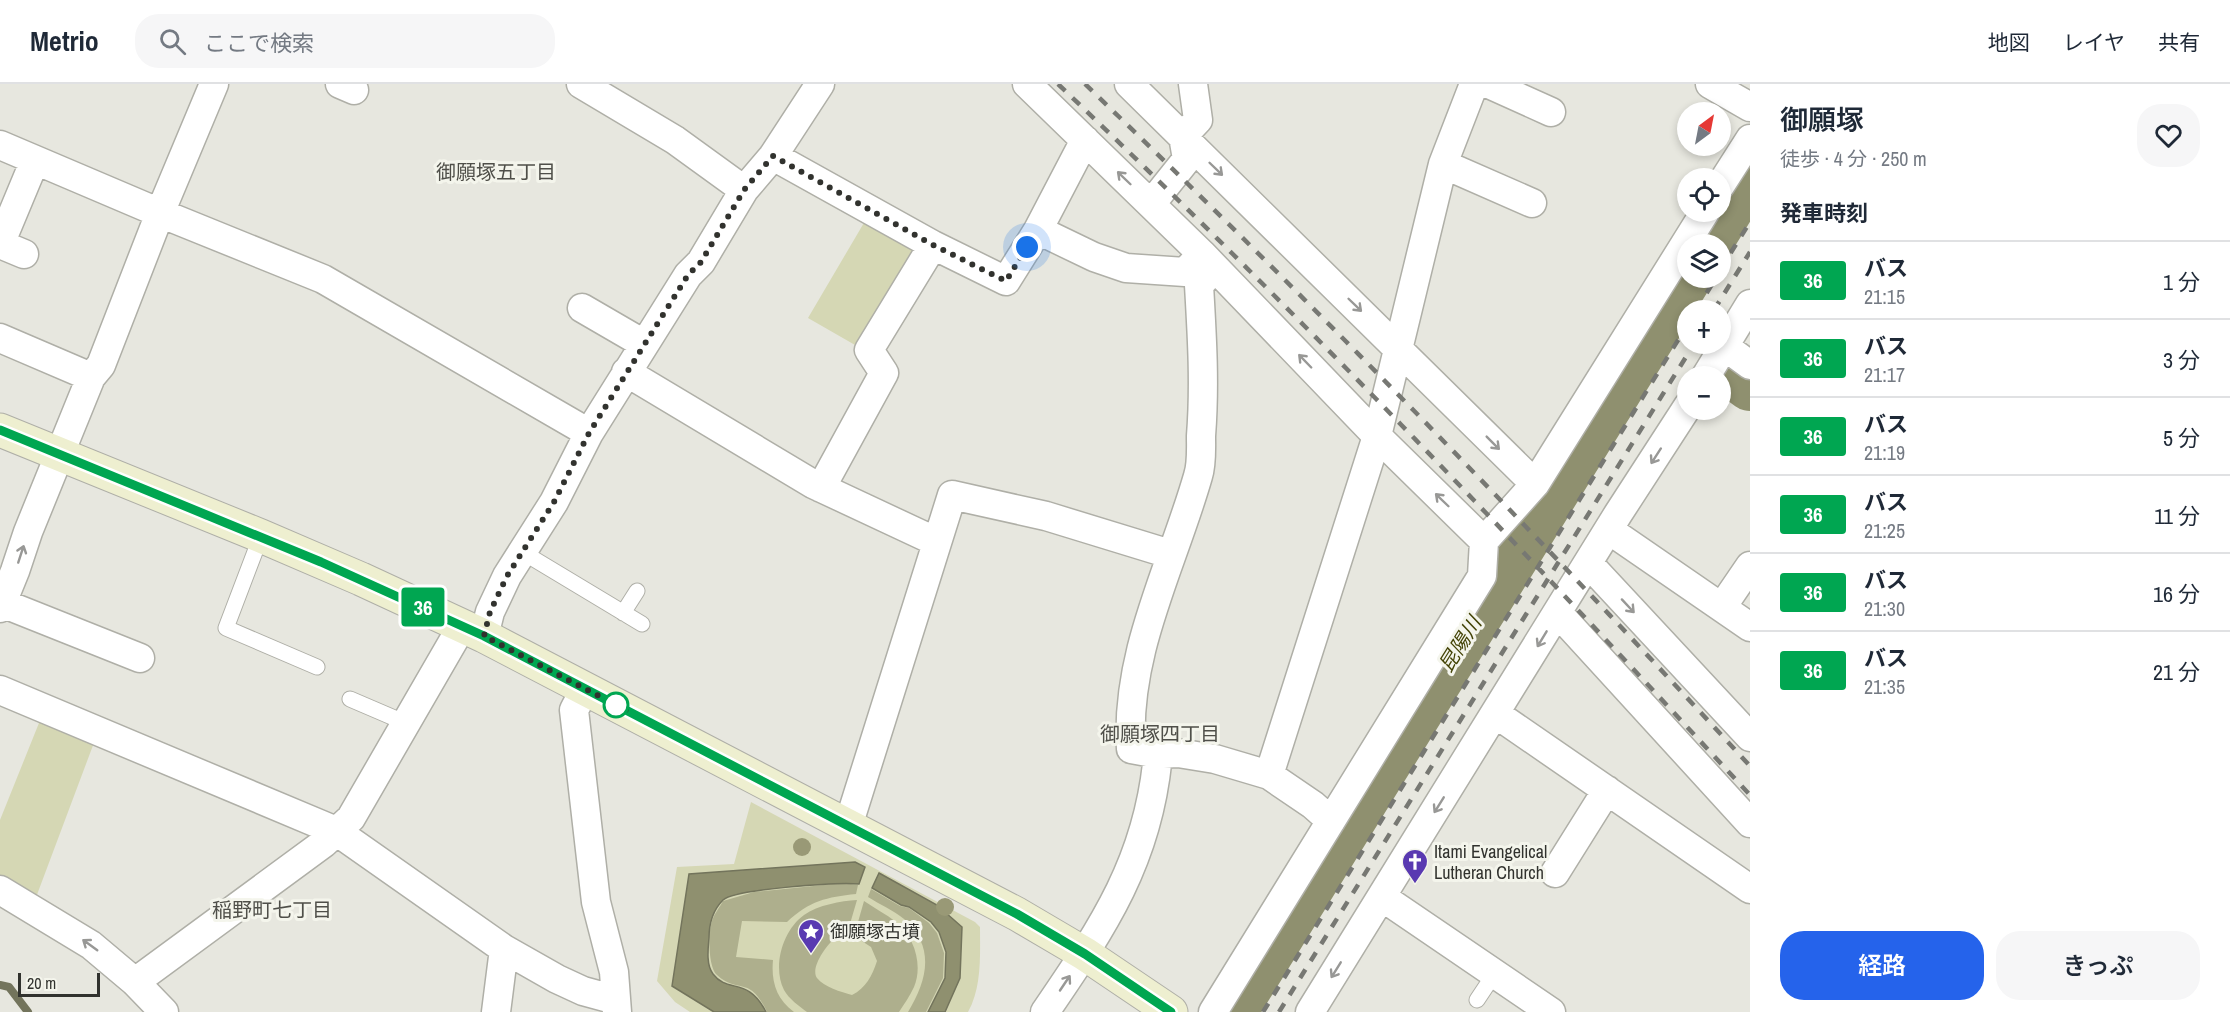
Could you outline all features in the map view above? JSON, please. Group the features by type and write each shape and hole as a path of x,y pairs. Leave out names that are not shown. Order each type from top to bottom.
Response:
{"main road":[{"path":"0,430 261,536 473,631 1017,914 1085,954 1171,1012"}],"street":[{"path":"140,658 1,605 59,455 91,377 101,365 160,213 214,84"},
{"path":"582,84 675,140 744,190"},
{"path":"135,982 324,843 351,818 406,723 473,631 490,612 507,576 524,553 554,502 589,433 626,372 688,275 701,262 744,190 773,156 819,84"},
{"path":"1027,84 1208,261 1377,436 1484,541"},
{"path":"1129,84 1534,484"},
{"path":"1183,136 1198,120 1193,84"},
{"path":"1269,775 1377,436 1443,164 1474,84"},
{"path":"1489,84 1551,112"},
{"path":"1710,84 1750,107"},
{"path":"1150,204 1187,159 1183,136"},
{"path":"1731,169 1750,139"},
{"path":"773,156 933,245 1006,281 1038,230 1085,140"},
{"path":"0,146 323,279 589,433"},
{"path":"24,254 0,244 35,160"},
{"path":"1443,164 1532,203"},
{"path":"1212,1012 1482,576 1484,541 1534,484 1699,222"},
{"path":"1038,230 1094,257 1126,268 1185,272 1208,261"},
{"path":"821,488 884,374 869,350 933,245"},
{"path":"1208,261 1199,285 1204,396 1199,474 1170,554 1136,668 1130,722 1131,749 1215,759 1269,775 1331,821"},
{"path":"1731,335 1750,304"},
{"path":"582,308 644,344"},
{"path":"0,338 91,377"},
{"path":"1731,351 1750,365"},
{"path":"626,372 821,488 937,542"},
{"path":"1310,1012 1679,420"},
{"path":"848,826 952,495 1046,516 1170,554"},
{"path":"1609,530 1750,627"},
{"path":"1588,563 1750,737"},
{"path":"1722,607 1750,566"},
{"path":"1558,613 1750,824"},
{"path":"585,688 574,710 596,903 614,972 617,1006"},
{"path":"0,690 336,831 504,949 557,980 617,1006"},
{"path":"1496,714 1750,890"},
{"path":"1045,1012 1085,954 1125,883 1148,820 1158,754"},
{"path":"1555,873 1607,790"},
{"path":"0,890 91,945 135,982 164,1012"},
{"path":"1382,897 1551,1012"},
{"path":"496,1012 504,949"}],"lane":[{"path":"261,536 226,628 317,667"},
{"path":"524,553 642,624"},
{"path":"623,613 637,591"},
{"path":"350,699 406,723"},
{"path":"1477,1000 1495,973"}],"shaded area":[{"path":"868,216 921,244 862,349 808,318"},
{"path":"41,718 95,740 35,900 0,880 0,820"},
{"path":"751,802 975,922 980,927 979,971 976,992 968,1012 690,1012 675,1002 657,981 677,867 734,864"},
{"path":"855,862 865,867 859,884 810,885 746,893 723,900 717,908 709,933 709,966 719,980 745,989 752,994 766,1012 714,1012 672,986 689,874"},
{"path":"879,873 937,905 962,927 960,978 945,1012 928,1012 945,978 946,952 939,932 931,922 909,907 901,905 872,888"},
{"path":"843,883 858,885 856,894 819,901 803,909 787,922 742,921 736,957 773,960 776,989 783,1001 794,1012 767,1012 755,993 725,981 714,971 709,941 714,916 723,901 754,892"},
{"path":"871,889 900,906 909,908 929,923 937,933 944,953 943,978 926,1012 908,1012 924,976 925,964 921,941 904,919 868,897"},
{"path":"857,900 847,934 834,939 820,957 815,974 817,978 828,987 852,995 868,981 877,961 871,947 854,936 864,901 896,922 908,936 916,952 918,970 914,987 899,1012 807,1012 794,1002 784,990 781,981 779,970 785,939 804,915 830,904"}],"waterway":[{"name":"昆陽川","path":"1713,234 1750,174"},
{"name":"昆陽川","path":"1232,1012 1681,288"},
{"path":"1731,372 1750,386"},
{"path":"0,985 9,987 28,1012"}],"railway":[{"path":"1058,84 1236,257 1410,434 1750,795"},
{"path":"1085,84 1255,250 1423,420 1750,766"},
{"path":"1731,252 1750,222"},
{"path":"1720,300 1750,252"},
{"path":"1702,300 1710,288"},
{"path":"1263,1012 1677,342"},
{"path":"1279,1012 1688,354"}],"bus line":[{"name":"36","path":"0,430 361,579 484,636 1052,933 1171,1012"}],"place":[{"name":"Itami Evangelical Lutheran Church","path":"1415,885"},
{"name":"御願塚古墳","path":"811,955"}],"district":[{"name":"御願塚五丁目","path":"496,172"},
{"name":"御願塚四丁目","path":"1160,734"},
{"name":"稲野町七丁目","path":"272,910"}],"route":[{"path":"616,705 626,710 484,636 490,612 507,576 524,553 554,502 589,433 626,372 688,275 701,262 744,190 773,156 933,245 1006,281 1027,247"}]}
